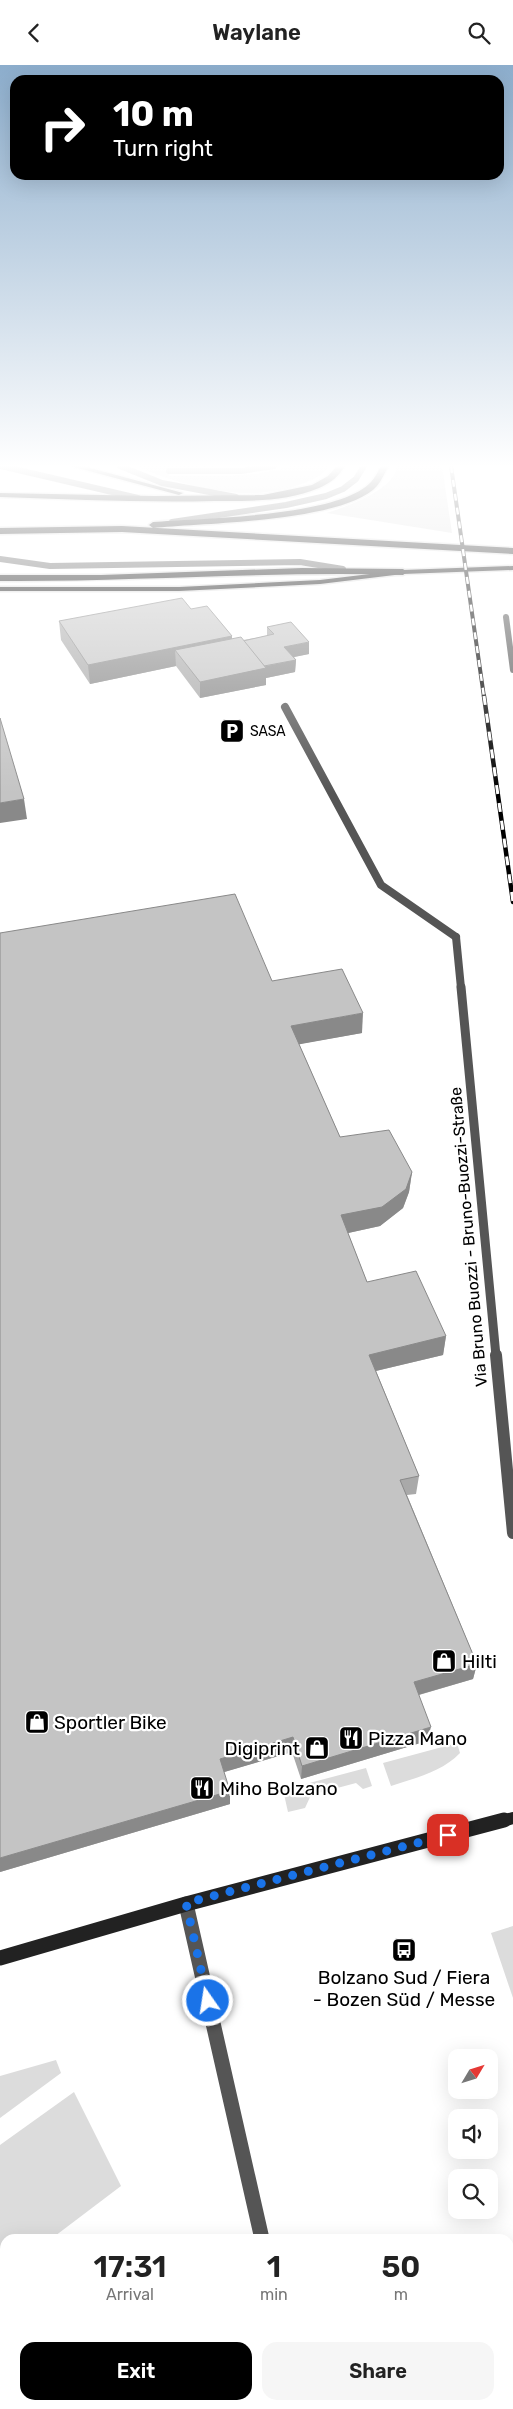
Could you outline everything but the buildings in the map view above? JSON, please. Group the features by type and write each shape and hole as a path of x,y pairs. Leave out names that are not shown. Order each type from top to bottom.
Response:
{"highway":[{"path":"0,578 58,579 188,575"}],"main road":[{"path":"0,589 179,589 320,582 374,575"},
{"path":"0,1958 186,1903 513,1818"}],"street":[{"path":"506,617 513,670"},
{"name":"Via Bruno Buozzi - Bruno-Buozzi-Straße","path":"286,707 381,885 456,937 513,1533"},
{"path":"186,1903 261,2234"}],"shaded area":[{"path":"457,1743 460,1753 453,1760 428,1774 391,1786 383,1763"},
{"path":"366,1768 372,1786 363,1789 356,1783 311,1795 305,1808 288,1812 283,1790"},
{"path":"513,1926 513,1998 491,1933"},
{"path":"56,2060 61,2073 0,2118 0,2076"},
{"path":"74,2092 121,2186 58,2234 0,2234 0,2145"}],"railway":[{"path":"467,575 484,697"},
{"path":"484,696 513,902"}],"place":[{"name":"SASA","path":"232,731"},
{"name":"Hilti","path":"444,1661"},
{"name":"Sportler Bike","path":"37,1722"},
{"name":"Pizza Mano","path":"351,1738"},
{"name":"Digiprint","path":"317,1748"},
{"name":"Miho Bolzano","path":"202,1788"},
{"name":"Bolzano Sud / Fiera - Bozen Süd / Messe","path":"404,1950"}],"route":[{"path":"208,2001 186,1903 448,1835"}]}
